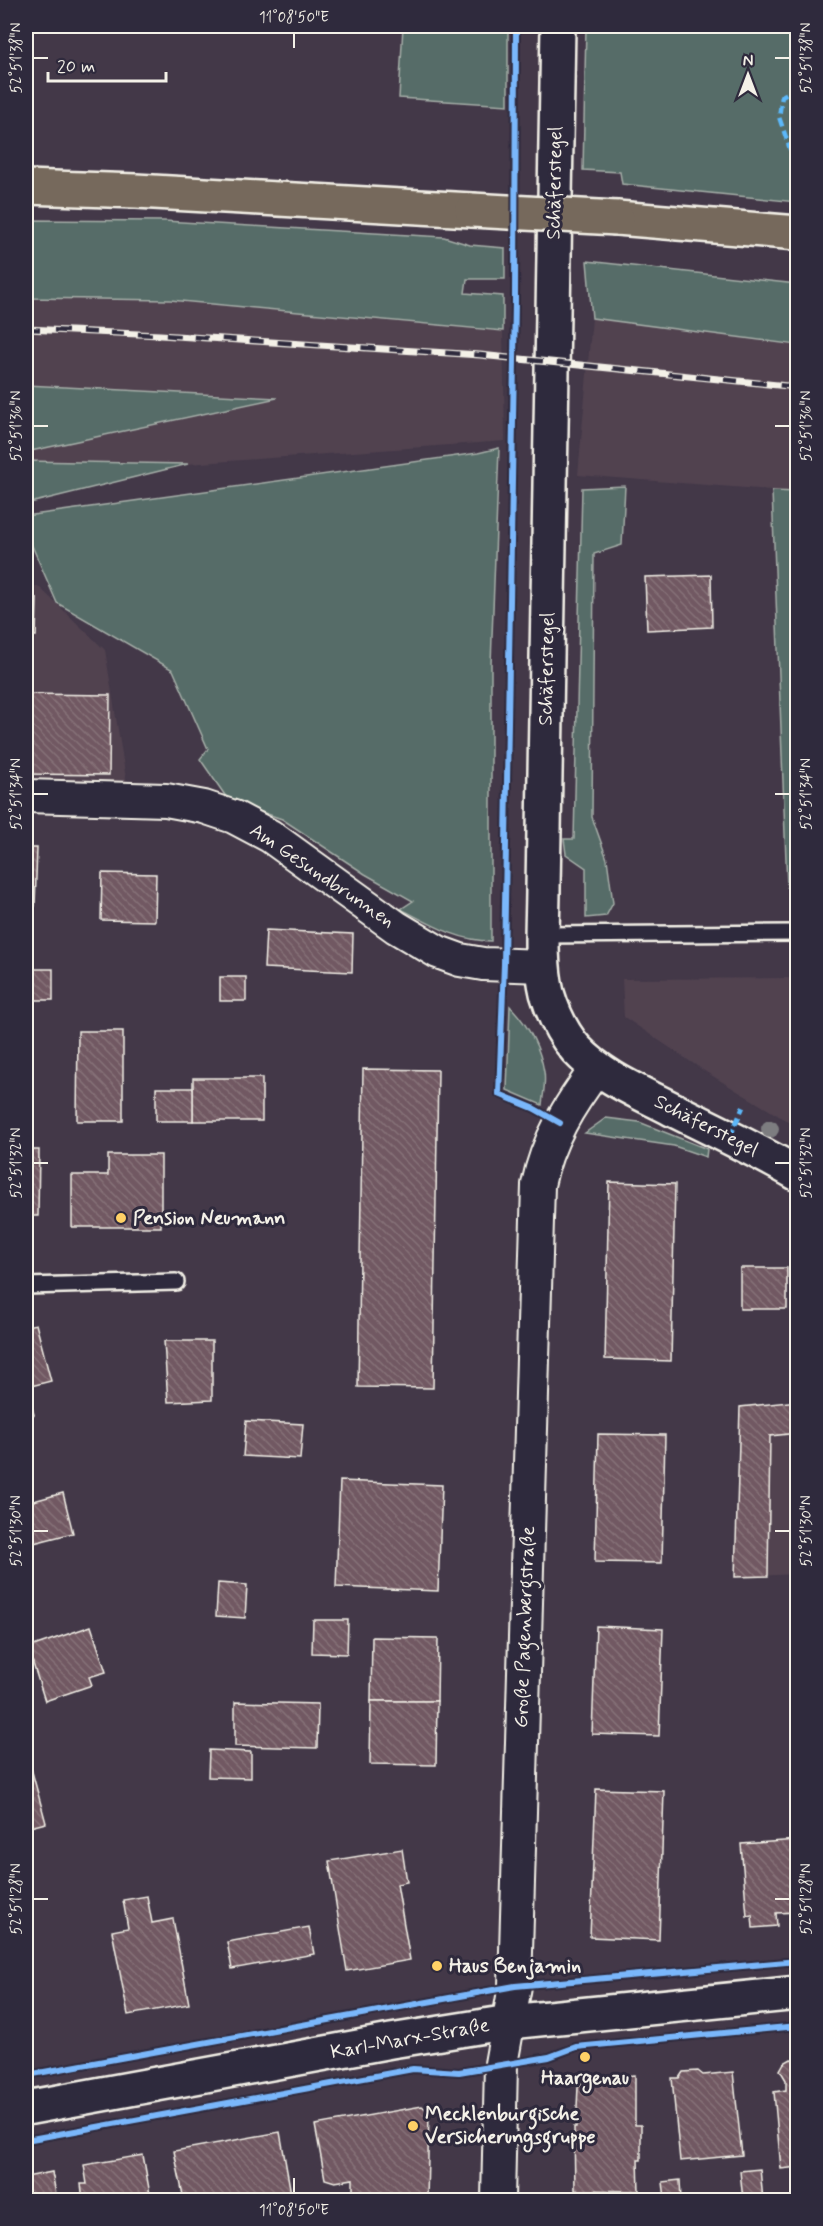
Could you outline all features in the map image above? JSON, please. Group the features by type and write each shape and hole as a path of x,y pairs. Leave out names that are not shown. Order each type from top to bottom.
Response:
{"main road":[{"name":"Schäferstegel","path":"558,26 543,950 548,993 560,1027 576,1048 597,1068 798,1174"},
{"path":"26,187 617,218 798,233"},
{"name":"Karl-Marx-Straße","path":"26,2108 391,2041 509,2022 798,1994"}],"street":[{"name":"Am Gesundbrunnen","path":"26,796 166,800 204,807 234,817 270,836 396,927 438,952 460,960 483,964 543,950"},
{"name":"Große Pagenbergstraße","path":"498,2200 501,2064 514,1986 538,1185 543,1161 560,1123 573,1100 597,1068"}],"lane":[{"path":"543,950 798,933"},
{"path":"26,1286 176,1282"}],"shaded area":[{"path":"26,298 170,300 503,331 505,441 188,464 26,461 26,452 274,399 26,385"},
{"path":"592,318 797,345 797,492 578,475"},
{"path":"26,586 38,586 105,650 127,785 26,780"},
{"path":"797,978 797,1127 706,1072 624,1017 622,979"},
{"path":"797,1401 797,1574 735,1577 740,1407"}],"green space":[{"path":"403,26 508,26 508,105 399,98"},
{"path":"586,26 797,26 797,202 622,184 620,172 583,170"},
{"path":"26,220 164,221 444,237 470,245 505,248 505,279 467,279 465,293 503,296 503,331 170,300 26,298"},
{"path":"587,261 797,284 797,345 592,318"},
{"path":"26,385 277,398 26,452"},
{"path":"499,448 491,664 491,941 456,935 401,909 413,901 365,874 282,819 229,801 200,759 208,749 173,670 57,603 26,532 26,516 478,453"},
{"path":"26,461 188,464 26,504"},
{"path":"625,486 622,545 594,554 592,817 607,859 613,903 606,916 586,918 586,868 566,854 564,839 574,839 582,488"},
{"path":"772,491 797,492 797,887 787,887"},
{"path":"510,1006 528,1028 540,1053 545,1076 542,1105 507,1090"},
{"path":"606,1118 639,1122 707,1149 706,1157 674,1146 585,1133"}],"building":[{"path":"711,575 712,627 647,630 645,577"},
{"path":"26,598 37,598 36,636 26,636"},
{"path":"26,694 110,695 109,775 26,774"},
{"path":"26,848 37,848 35,906 26,906"},
{"path":"102,873 156,874 155,921 101,920"},
{"path":"266,930 353,934 352,972 264,968"},
{"path":"26,969 53,969 53,1000 26,1000"},
{"path":"220,977 246,977 246,1001 220,1001"},
{"path":"78,1031 123,1031 123,1121 77,1121"},
{"path":"363,1069 438,1070 433,1388 358,1387"},
{"path":"193,1078 262,1078 262,1121 193,1121"},
{"path":"156,1088 193,1088 193,1121 156,1121"},
{"path":"26,1150 39,1150 38,1216 26,1216"},
{"path":"108,1155 161,1155 161,1227 72,1227 72,1175 108,1175"},
{"path":"609,1182 675,1184 671,1361 605,1359"},
{"path":"740,1268 787,1268 787,1309 740,1309"},
{"path":"36,1324 51,1381 27,1387 34,1415 26,1417 26,1326"},
{"path":"164,1341 212,1341 212,1400 168,1402"},
{"path":"798,1401 798,1433 770,1436 768,1576 735,1577 740,1407"},
{"path":"246,1421 303,1424 300,1459 243,1456"},
{"path":"598,1434 665,1435 662,1563 595,1562"},
{"path":"340,1481 442,1485 438,1591 336,1587"},
{"path":"63,1493 73,1533 26,1545 26,1503"},
{"path":"218,1583 247,1585 245,1618 216,1616"},
{"path":"313,1620 348,1620 347,1654 312,1653"},
{"path":"91,1626 106,1672 89,1677 92,1685 45,1701 28,1648"},
{"path":"596,1626 663,1629 659,1736 592,1734"},
{"path":"372,1637 438,1638 437,1701 371,1701"},
{"path":"371,1701 437,1701 436,1765 370,1764"},
{"path":"235,1702 318,1704 317,1748 235,1746"},
{"path":"209,1750 251,1752 251,1778 208,1777"},
{"path":"28,1757 46,1823 26,1828 26,1758"},
{"path":"596,1789 664,1791 659,1940 590,1937"},
{"path":"798,1840 798,1912 776,1913 777,1926 753,1928 752,1915 747,1916 741,1844"},
{"path":"402,1849 407,1882 397,1884 410,1960 347,1971 329,1861"},
{"path":"147,1896 152,1923 173,1919 189,2004 128,2015 112,1931 128,1928 123,1900"},
{"path":"309,1927 314,1954 232,1969 227,1942"},
{"path":"791,2059 798,2060 798,2167 781,2169 774,2092 786,2090 786,2080 780,2070 784,2063"},
{"path":"698,2071 703,2075 733,2072 742,2155 680,2161 672,2078 679,2078 683,2072"},
{"path":"635,2075 635,2125 641,2125 641,2160 638,2160 639,2191 575,2190 574,2127 576,2127 578,2087 585,2079"},
{"path":"422,2106 429,2112 427,2200 353,2200 353,2179 335,2182 325,2179 315,2125"},
{"path":"280,2132 292,2199 184,2200 174,2151"},
{"path":"143,2155 151,2200 83,2200 81,2184 87,2184 84,2165"},
{"path":"760,2169 763,2200 743,2200 740,2171"},
{"path":"52,2172 57,2200 26,2200 26,2177"},
{"path":"680,2180 681,2200 665,2200 663,2182"}],"railway":[{"path":"26,329 480,355 798,387"}],"marked path":[{"path":"798,87 782,96 779,117 790,149 798,153"},
{"path":"730,1137 743,1107"}],"cycle path":[{"path":"516,26 515,300 504,964 499,1094 533,1108 560,1123"},
{"path":"26,2073 33,2074 515,1986 798,1961"},
{"path":"26,2140 413,2069 459,2072 549,2057 576,2047 798,2026"}],"place":[{"name":"Pension Neumann","path":"121,1218"},
{"name":"Haus Benjamin","path":"437,1966"},
{"name":"Haargenau","path":"585,2057"},
{"name":"Mecklenburgische Versicherungsgruppe","path":"413,2126"}]}
